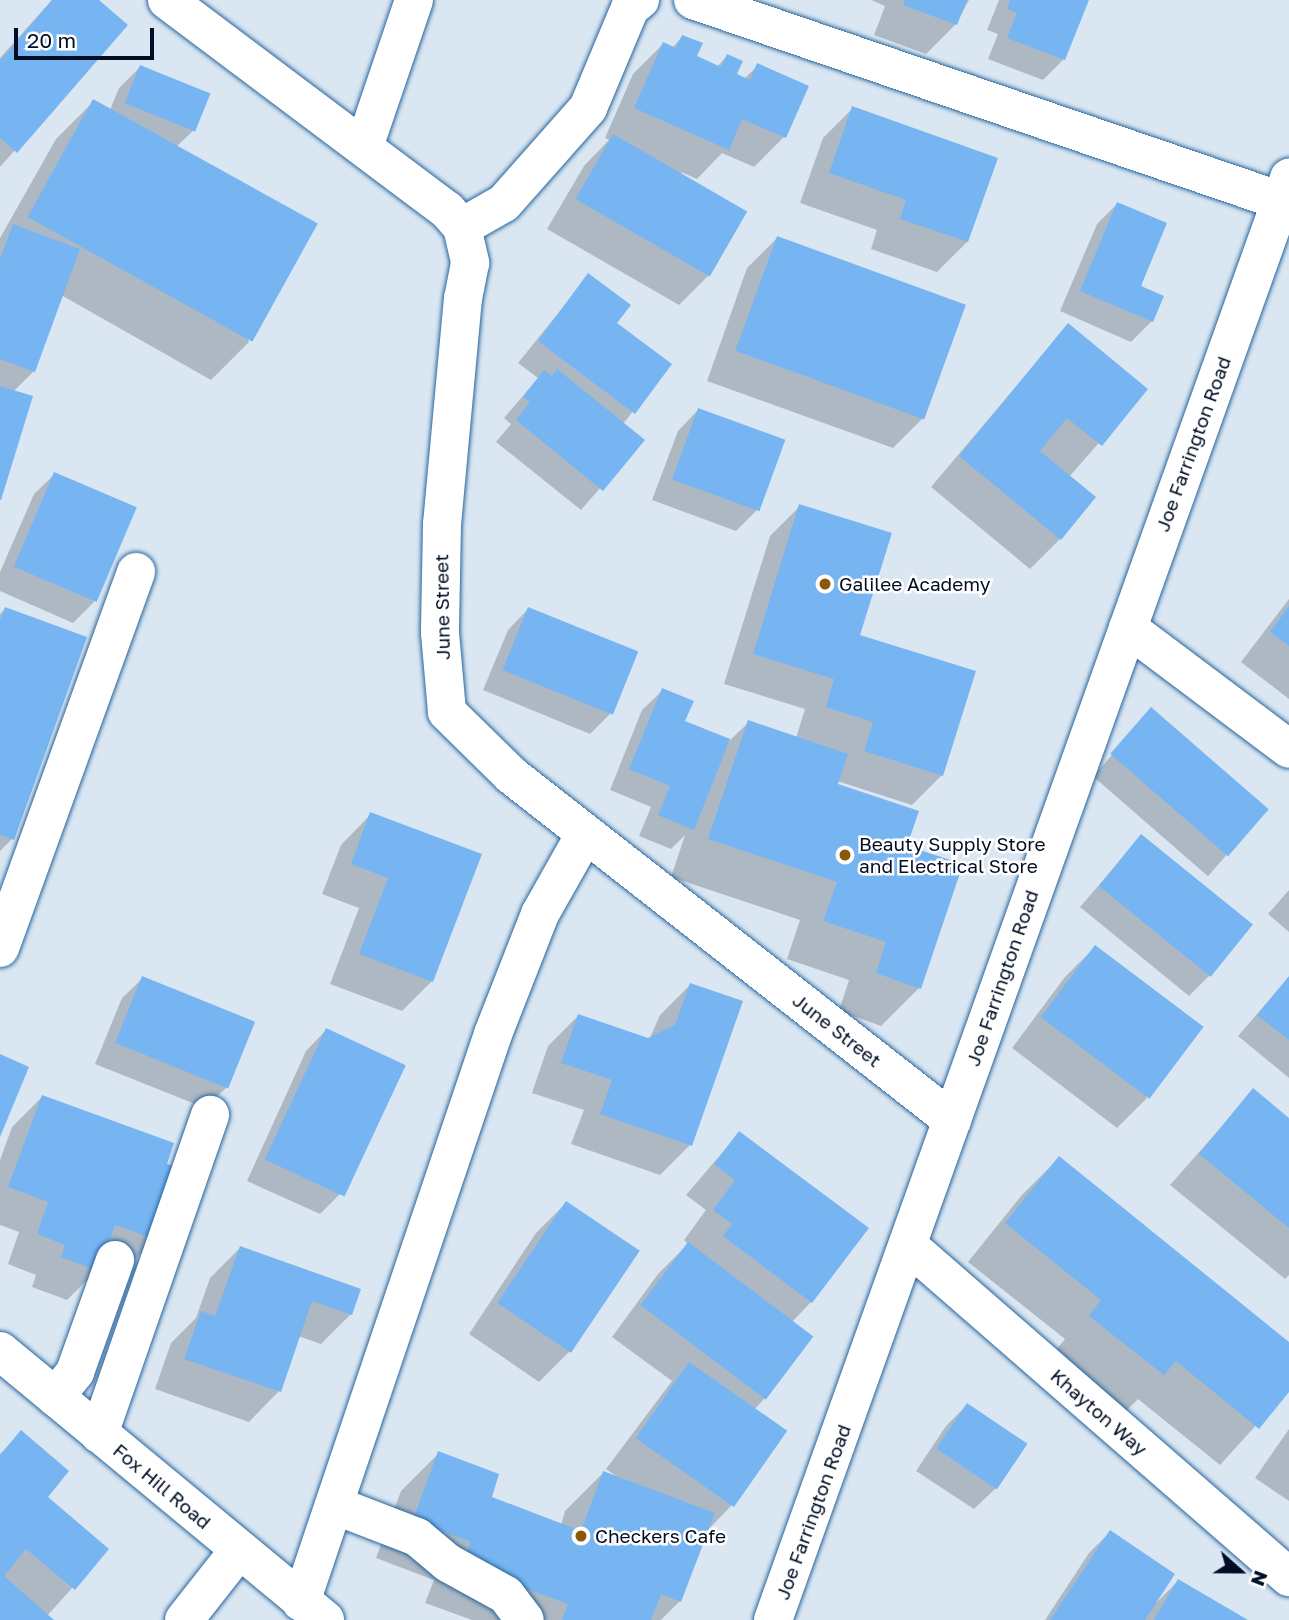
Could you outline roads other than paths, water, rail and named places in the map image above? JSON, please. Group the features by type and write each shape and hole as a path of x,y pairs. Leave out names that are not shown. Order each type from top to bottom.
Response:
{"street":[{"path":"167,0 447,210 462,228 504,203 588,108 630,9 640,0"},
{"path":"364,146 414,0"},
{"path":"693,0 1285,190"},
{"name":"Joe Farrington Road","path":"773,1620 910,1247 952,1120 1285,190"},
{"name":"June Street","path":"462,228 470,263 463,298 442,524 440,633 447,712 511,775 952,1120"},
{"path":"0,948 136,572"},
{"path":"1128,628 1289,749"},
{"path":"313,1611 334,1505 493,1034 540,914 585,834"},
{"path":"99,1434 210,1115"},
{"name":"Khayton Way","path":"910,1247 1289,1577"},
{"path":"55,1397 75,1372 115,1260"},
{"name":"Fox Hill Road","path":"0,1351 313,1611"},
{"path":"334,1505 417,1537 448,1563 506,1595 525,1620"},
{"path":"184,1620 239,1550"}],"place":[{"name":"Galilee Academy","path":"825,584"},
{"name":"Beauty Supply Store and Electrical Store","path":"845,855"},
{"name":"Checkers Cafe","path":"581,1536"}]}
